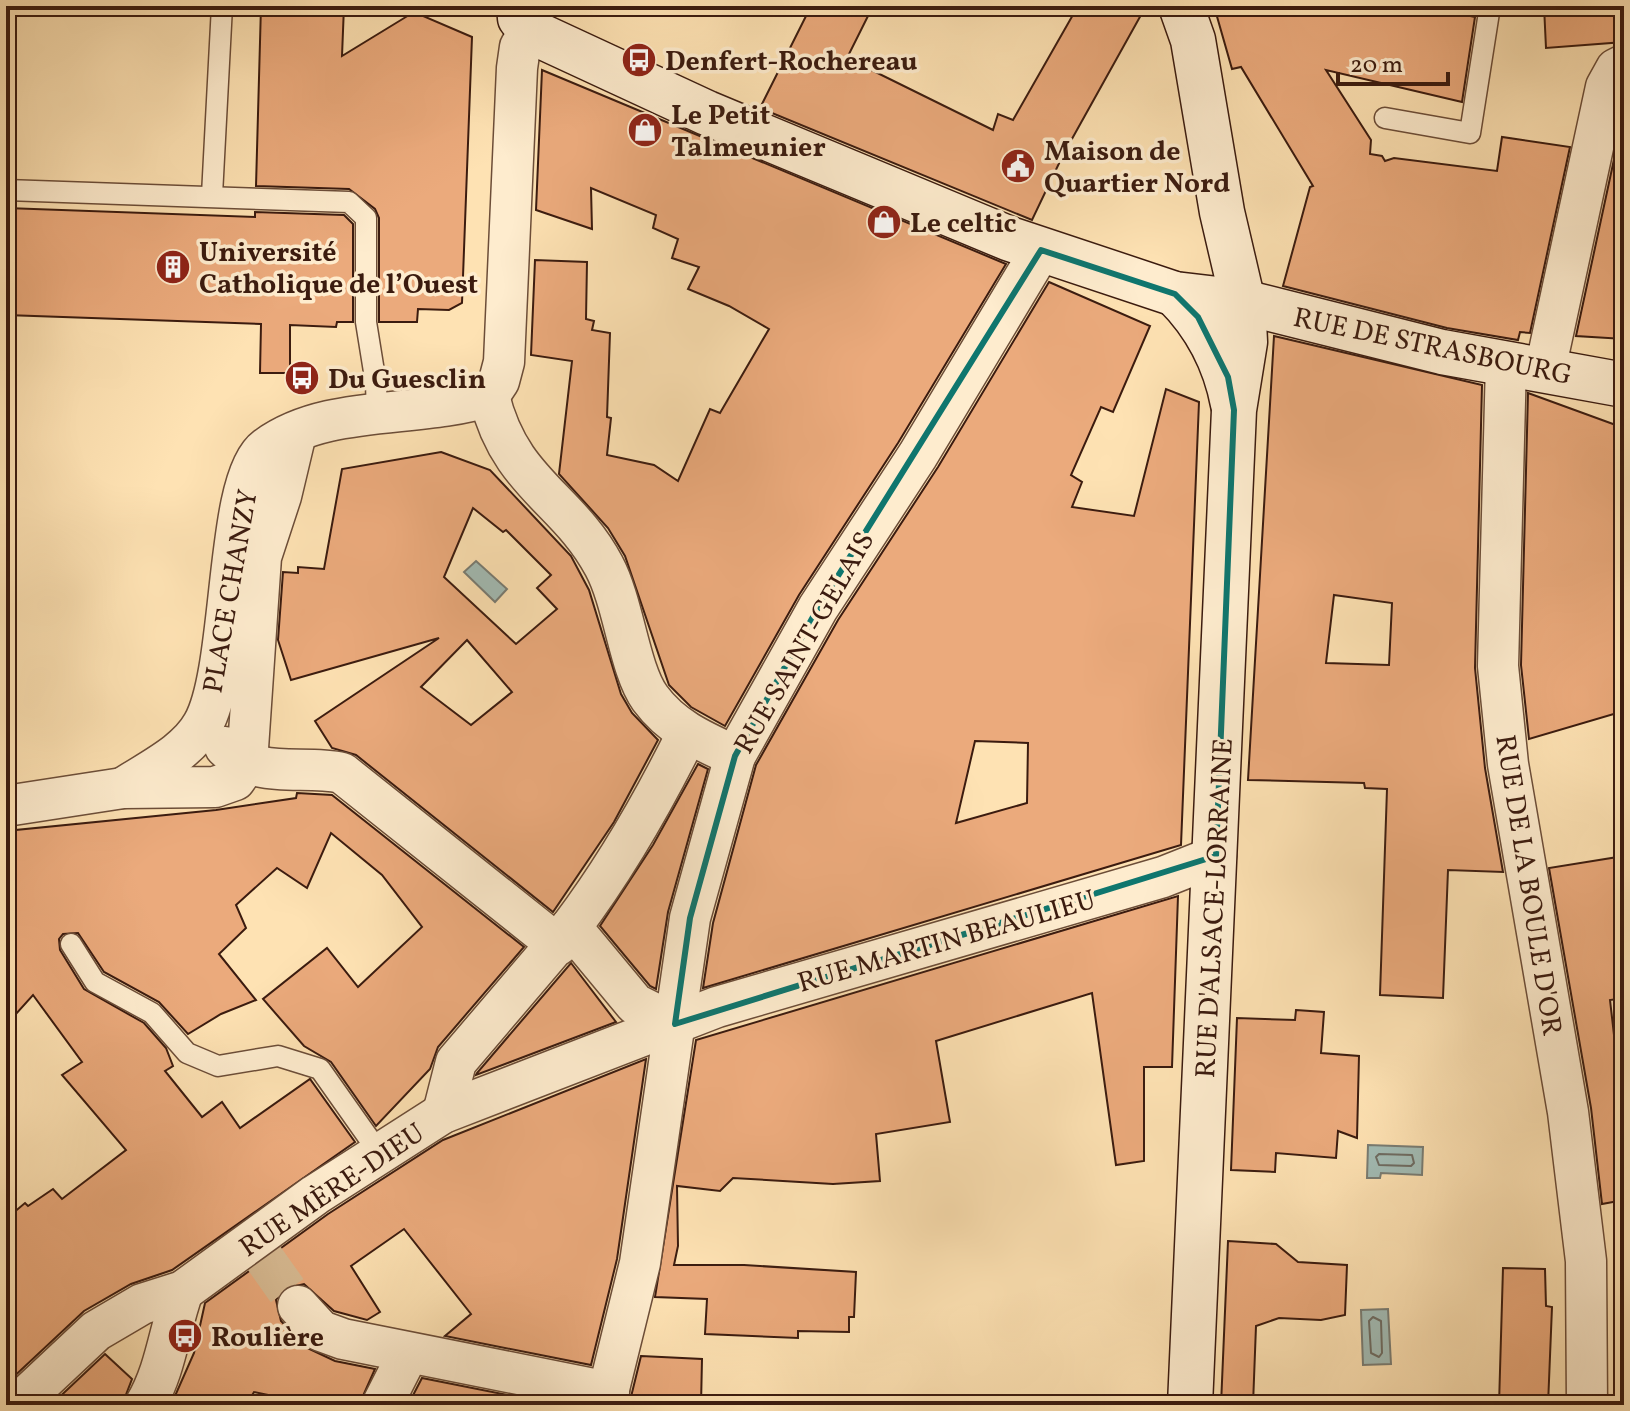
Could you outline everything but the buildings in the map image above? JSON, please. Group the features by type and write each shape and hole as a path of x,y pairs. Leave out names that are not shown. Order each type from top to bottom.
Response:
{"main road":[{"path":"1181,6 1193,40 1222,212 1243,302 1245,342 1234,410"},
{"name":"RUE DE STRASBOURG","path":"516,14 810,157 1041,250 1175,294 1243,302 1442,352 1624,385"},
{"path":"1175,294 1198,317 1228,377 1234,410"},
{"name":"RUE D'ALSACE-LORRAINE","path":"1190,1405 1234,410"}],"street":[{"path":"497,82 516,14"},
{"path":"516,14 520,47 504,362 499,381 489,396 494,419 512,457 583,535 603,564 615,588 647,695 687,734 735,756"},
{"name":"RUE DE LA BOULE D'OR","path":"1600,1380 1568,1112 1515,809 1498,666 1526,366 1606,87 1616,69 1624,65"},
{"name":"RUE SAINT-GELAIS","path":"607,1398 640,1263 690,918 735,756 818,608 918,455 1041,250"},
{"name":"PLACE CHANZY","path":"123,788 177,752 203,724 219,676 229,580 249,476 255,460 266,447 320,422 377,414 434,411 489,396"},
{"name":"PLACE CHANZY","path":"6,806 123,788 215,787 235,780 247,763 261,557 281,496 296,433"},
{"name":"PLACE CHANZY","path":"203,724 230,752 247,763 272,771 319,768 342,773 564,936"},
{"path":"443,1113 456,1062 564,936 623,854 687,734"},
{"name":"RUE MARTIN BEAULIEU","path":"675,1024 717,1007 1163,877 1216,856"},
{"path":"564,936 635,1004 675,1024"},
{"name":"RUE MÈRE-DIEU","path":"17,1405 96,1331 142,1304 183,1291 258,1249 380,1154 443,1113 601,1049 675,1024"},
{"path":"145,1405 160,1379 171,1327 183,1291"},
{"path":"298,1306 321,1331 408,1354 607,1398"},
{"path":"382,1405 408,1354"}],"lane":[{"path":"212,195 222,6"},
{"path":"1385,118 1470,133 1490,6"},
{"path":"6,190 335,199 349,202 366,218 368,232 366,322 376,384 377,414"},
{"path":"71,944 95,982 152,1013 187,1053 218,1066 278,1056 320,1069 380,1154"}],"highlighted area":[{"path":"1041,250 1175,294 1198,317 1228,377 1234,410 1216,856 675,1024 690,918 735,756 818,608"}],"water":[{"path":"476,561 507,589 495,602 464,572"},
{"path":"1368,1145 1423,1147 1422,1175 1381,1173 1380,1178 1367,1178"},
{"path":"1388,1309 1391,1364 1363,1365 1361,1310"}],"tunnel":[{"path":"264,1258 298,1306"}],"place":[{"name":"Denfert-Rochereau","path":"639,60"},
{"name":"Le Petit Talmeunier","path":"645,130"},
{"name":"Maison de Quartier Nord","path":"1018,166"},
{"name":"Le celtic","path":"884,222"},
{"name":"Université Catholique de l’Ouest","path":"173,267"},
{"name":"Du Guesclin","path":"302,378"},
{"name":"Roulière","path":"185,1336"}]}
